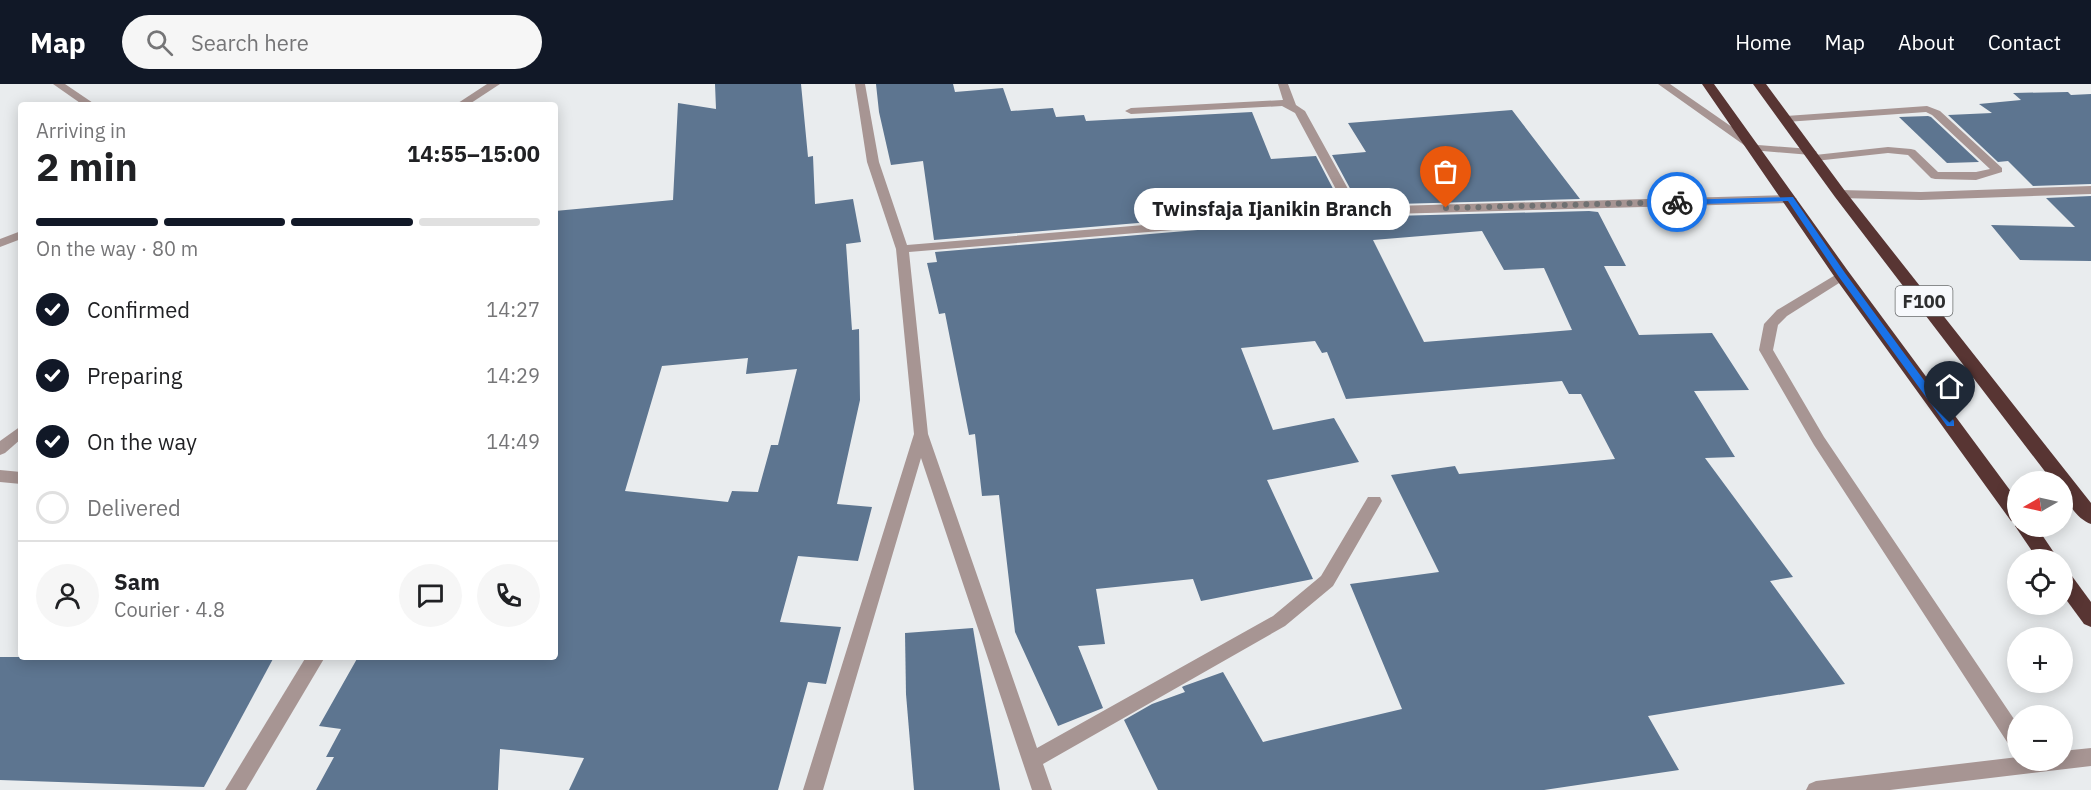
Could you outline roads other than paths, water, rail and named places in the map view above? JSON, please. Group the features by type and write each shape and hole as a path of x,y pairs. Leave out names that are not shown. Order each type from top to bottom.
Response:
{"highway":[{"name":"F100","path":"1708,84 1791,199 1842,275 2007,501"},
{"name":"F100","path":"1759,84 1840,194 2091,517"},
{"path":"2073,593 2091,618"}],"street":[{"path":"58,84 86,102"},
{"path":"465,102 495,84"},
{"path":"860,84 873,162 902,249 921,434 1042,790"},
{"path":"1283,84 1291,106"},
{"path":"1663,84 1755,148 1813,155 1888,150 1911,152 1935,175 1979,176 1998,170 1936,113 1927,109 1786,119"},
{"path":"1131,111 1284,103 1291,106 1299,111 1354,211"},
{"path":"1840,194 1921,196 2091,190"},
{"path":"902,249 1354,211 1791,199"},
{"path":"0,243 18,236"},
{"path":"1842,275 1782,313 1771,324 1766,350 1820,441 2007,725"},
{"path":"0,449 18,434"},
{"path":"813,790 921,434"},
{"path":"0,476 18,478"},
{"path":"1031,761 1279,621 1327,581 1374,501"},
{"path":"235,790 314,660"},
{"path":"2073,759 2091,757"},
{"path":"1816,790 2007,765"}],"place":[{"name":"Twinsfaja Ijanikin Branch","path":"1446,208"}]}
